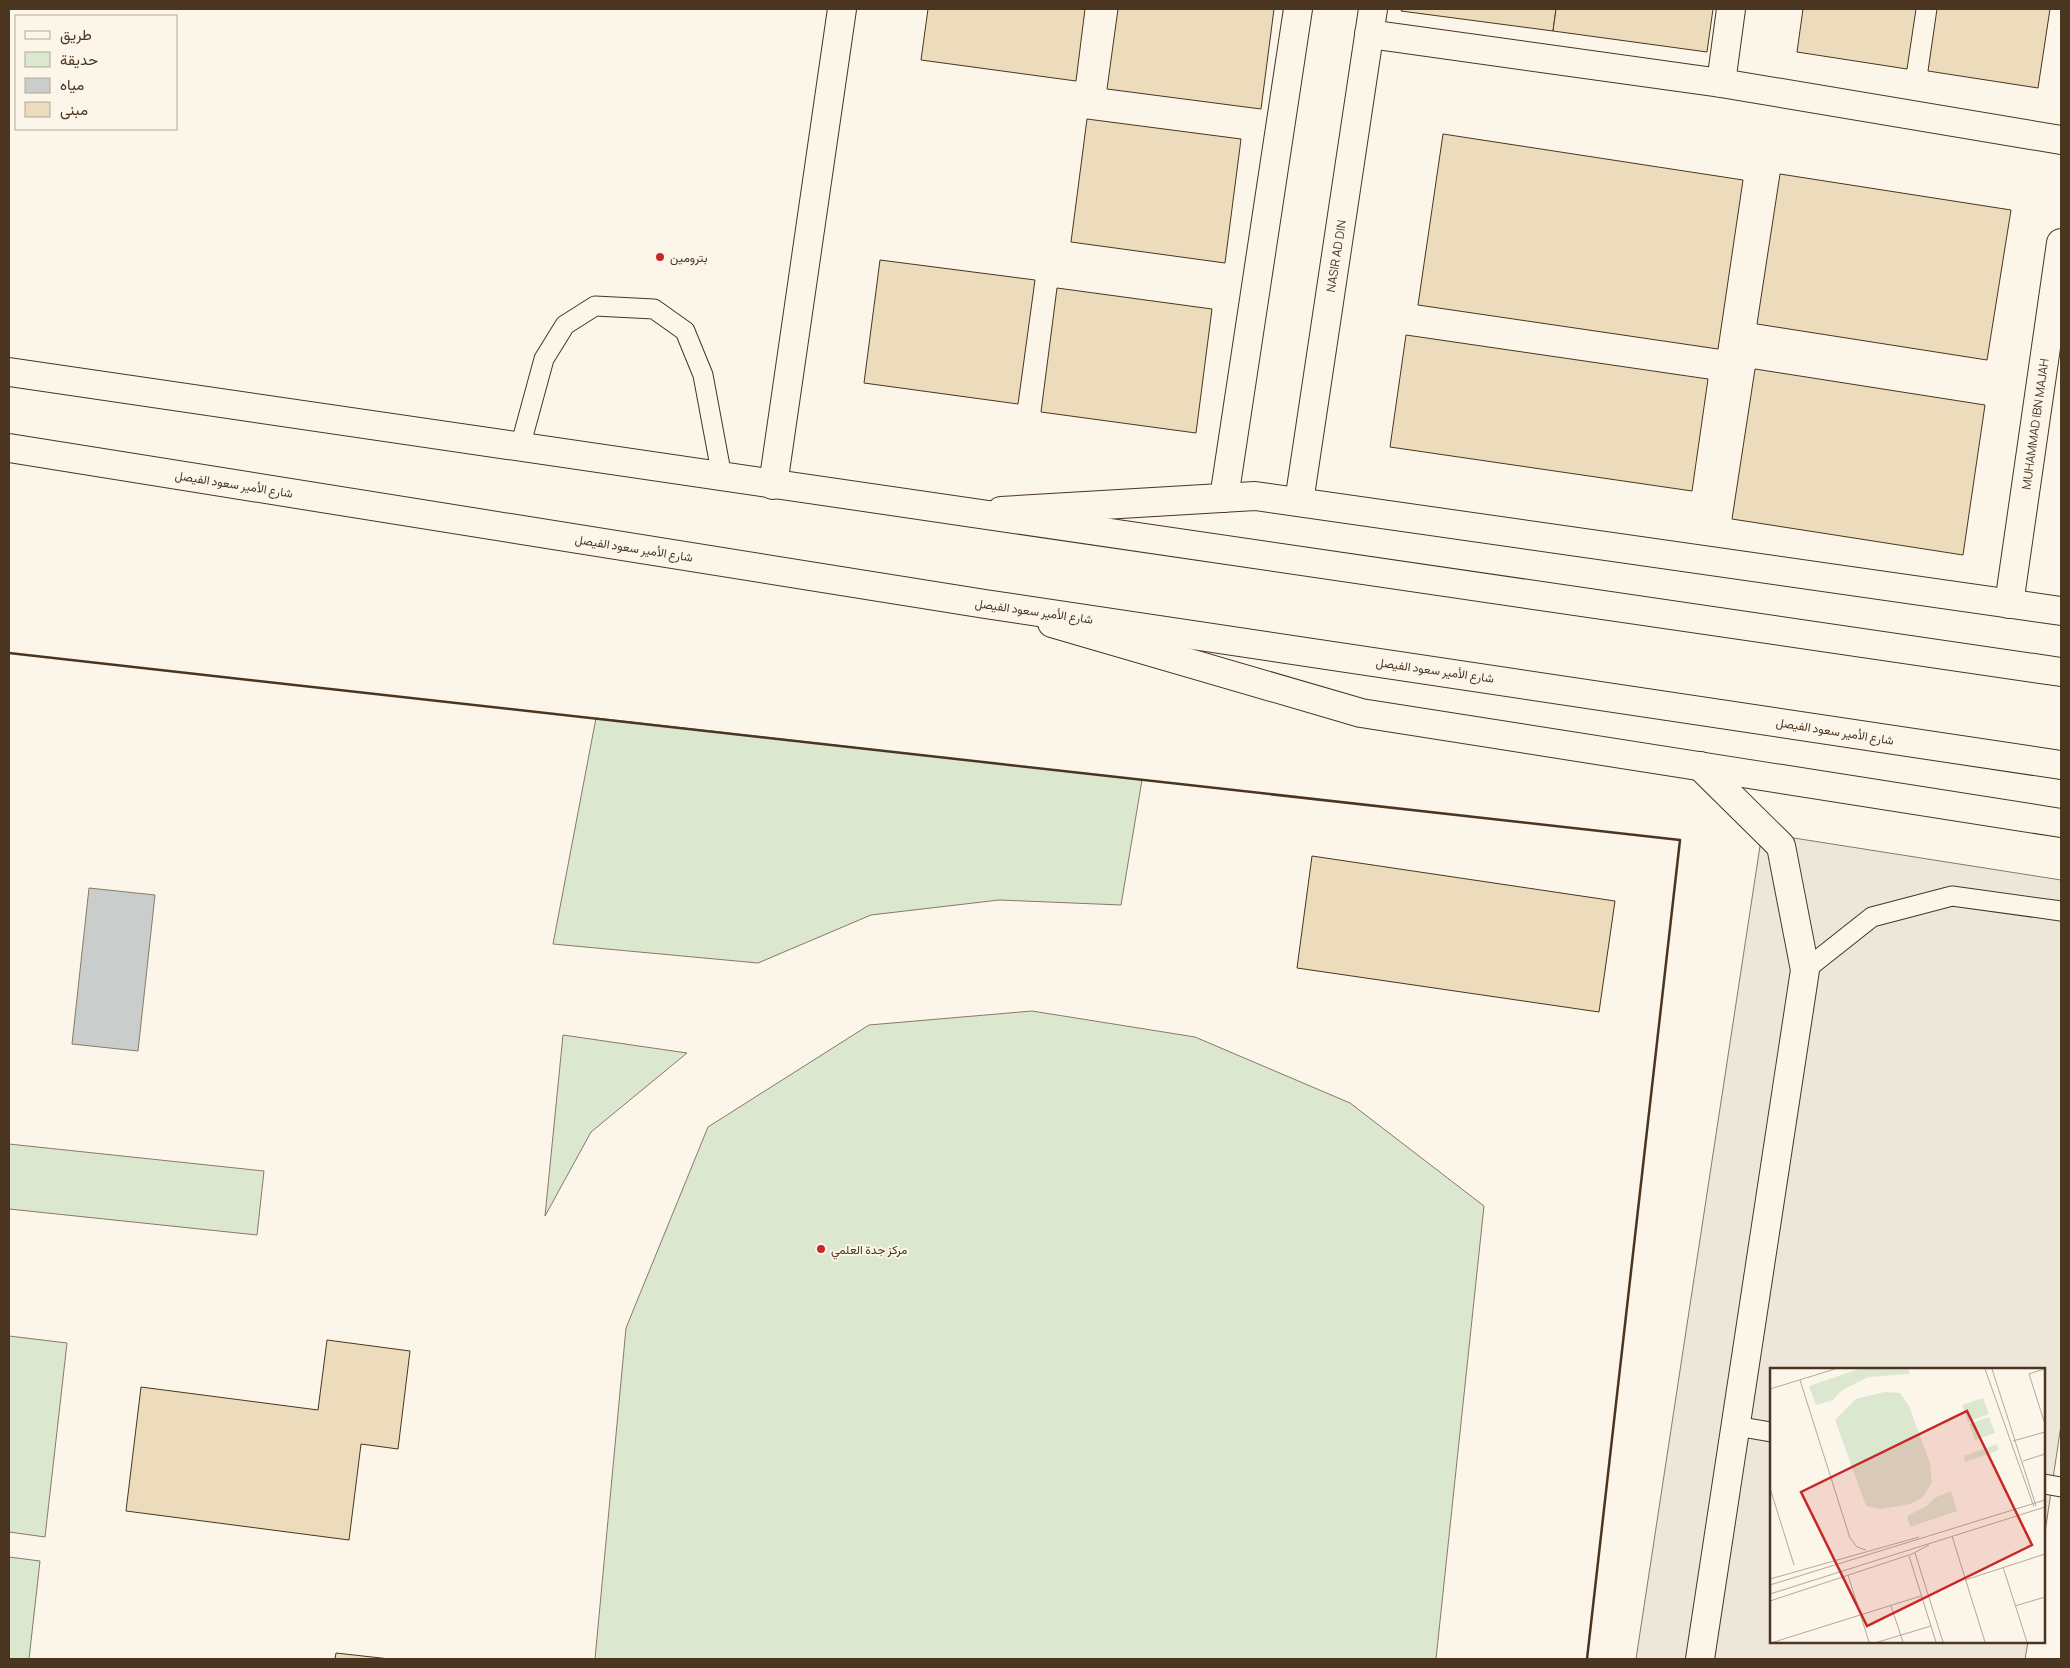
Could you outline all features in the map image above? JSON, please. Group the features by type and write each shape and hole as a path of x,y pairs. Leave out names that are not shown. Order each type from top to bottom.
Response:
{"street":[{"path":"773,485 842,9"},
{"path":"1224,498 1298,9"},
{"path":"1721,83 1731,9"},
{"path":"1371,21 1721,83 2061,140"},
{"name":"NASIR AD DIN","path":"1299,502 1371,21"},
{"name":"MUHAMMAD IBN MAJAH","path":"2009,604 2061,244"},
{"path":"9,372 2061,672"},
{"name":"شارع الأمير سعود الفيصل","path":"9,448 986,604 1467,674 2061,765"},
{"path":"972,512 1255,496 2061,611"},
{"path":"986,604 1361,713 2061,823"},
{"path":"1700,766 1781,846 1804,970 1700,1659"}],"lane":[{"path":"520,448 544,359 565,325 595,306 654,309 685,331 703,375 722,477"},
{"path":"1804,970 1872,917 1952,896 2061,911"},
{"path":"1736,1426 1770,1432"},
{"path":"2045,1484 2061,1487"}],"green space":[{"path":"596,718 1142,780 1121,905 999,900 871,915 758,963 553,944"},
{"path":"1032,1011 1195,1037 1350,1103 1484,1206 1436,1659 595,1659 626,1328 708,1127 869,1025"},
{"path":"563,1035 687,1053 591,1132 545,1216"},
{"path":"9,1144 264,1171 257,1235 9,1209"},
{"path":"9,1336 67,1343 45,1537 9,1532"},
{"path":"9,1557 40,1561 29,1659 9,1659"}],"shaded area":[{"path":"1762,833 2061,880 2061,1425 2045,1532 2045,1368 1770,1368 1770,1643 2028,1643 2025,1659 1636,1659"}],"water":[{"path":"89,888 155,895 138,1051 72,1044"}],"building":[{"path":"928,9 1085,9 1076,81 921,60"},
{"path":"1118,9 1274,9 1261,109 1107,89"},
{"path":"1402,9 1556,9 1553,31 1401,11"},
{"path":"1556,9 1713,9 1707,52 1553,31"},
{"path":"1803,9 1916,9 1907,69 1797,52"},
{"path":"1937,9 2050,9 2038,88 1928,71"},
{"path":"1087,119 1241,139 1225,263 1071,242"},
{"path":"1443,134 1743,180 1718,349 1418,305"},
{"path":"1780,174 2011,210 1987,360 1757,324"},
{"path":"880,260 1035,280 1018,404 864,383"},
{"path":"1057,288 1212,309 1196,433 1041,412"},
{"path":"1406,335 1708,379 1692,491 1390,447"},
{"path":"1755,369 1985,405 1963,555 1732,519"},
{"path":"1312,856 1615,901 1599,1012 1297,968"},
{"path":"327,1340 410,1351 398,1449 361,1444 349,1540 126,1511 141,1387 318,1410"},
{"path":"336,1653 390,1659 335,1659"}],"wall":[{"path":"9,653 1680,840 1587,1659"}],"place":[{"name":"بترومين","path":"660,257"},
{"name":"مركز جدة العلمي","path":"821,1249"}]}
